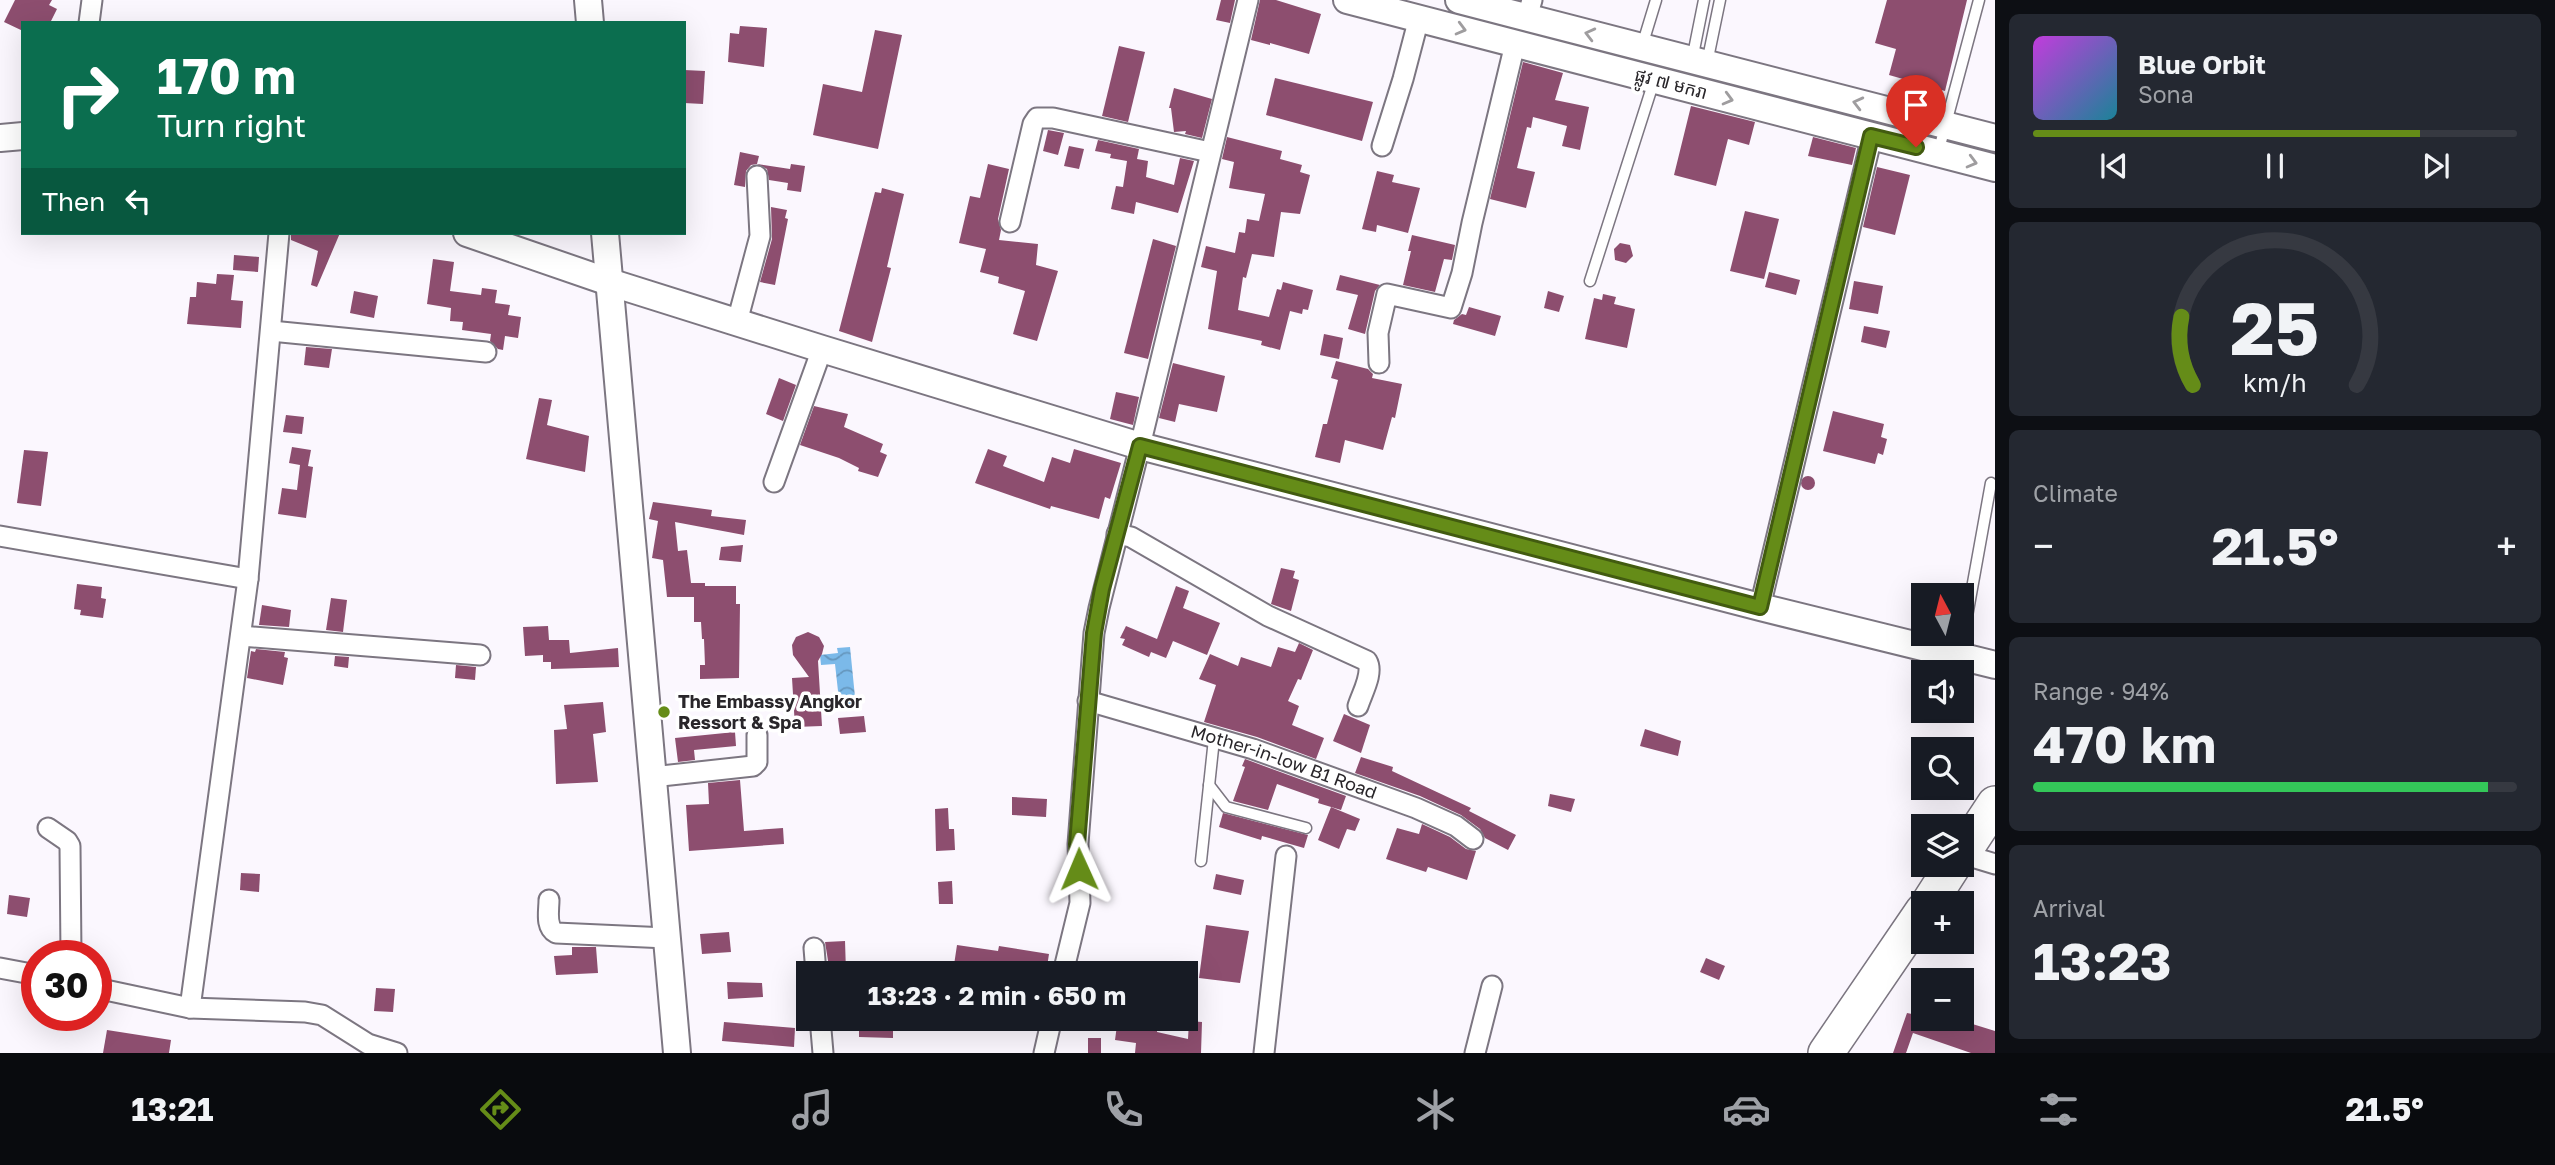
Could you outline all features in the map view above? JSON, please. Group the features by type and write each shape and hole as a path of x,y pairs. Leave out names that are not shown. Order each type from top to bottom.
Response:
{"highway":[{"path":"1974,836 1995,804"},
{"path":"1826,1053 1911,929"}],"street":[{"path":"89,21 92,0"},
{"path":"588,0 590,21"},
{"path":"1066,961 1080,903 1077,844 1094,633 1102,589 1140,446 1248,0"},
{"name":"ផ្លូវ ៧ មករា","path":"1347,0 1995,168"},
{"name":"ផ្លូវ ៧ មករា","path":"1462,0 1529,9 1642,47 1995,138"},
{"path":"1382,146 1419,19"},
{"path":"1379,363 1378,333 1387,293 1451,308 1462,273 1515,44"},
{"path":"1010,222 1033,124 1037,118 1053,118 1210,152"},
{"path":"0,138 21,136"},
{"path":"1760,607 1871,136"},
{"path":"737,322 760,236 757,176"},
{"path":"190,1008 248,579 279,235"},
{"path":"473,235 609,282 1140,446 1760,607 1995,665"},
{"path":"605,235 677,1053"},
{"path":"271,331 486,352"},
{"path":"774,482 822,349"},
{"path":"1117,534 1131,537 1268,616 1367,661 1370,671 1358,706"},
{"path":"0,536 248,579"},
{"path":"241,636 480,655"},
{"name":"Mother-in-low B1 Road","path":"1088,701 1253,749 1416,808 1456,826 1473,839"},
{"path":"652,777 753,766 757,762 757,735"},
{"path":"47,828 70,846 71,940"},
{"path":"1264,1053 1286,856"},
{"path":"1974,858 1995,864"},
{"path":"549,900 549,926 556,933 667,938"},
{"path":"814,948 815,961"},
{"path":"0,968 21,972"},
{"path":"1475,1053 1492,986"},
{"path":"112,991 190,1008 322,1015 369,1044 397,1053"},
{"path":"821,1031 823,1053"},
{"path":"1044,1053 1049,1031"}],"lane":[{"path":"1642,47 1656,0"},
{"path":"1699,62 1704,0"},
{"path":"1699,62 1720,0"},
{"path":"1938,153 1979,0"},
{"path":"1590,281 1654,79"},
{"path":"1959,656 1991,482"},
{"path":"1201,861 1214,739"},
{"path":"1209,785 1226,807 1306,828"}],"water":[{"path":"850,647 856,707 840,709 835,664 821,665 820,655 838,653 837,648"}],"building":[{"path":"15,0 52,0 49,5 57,9 51,21 21,21 21,30 4,22"},
{"path":"1221,0 1235,0 1230,23 1216,20"},
{"path":"1260,0 1276,0 1321,14 1309,54 1251,40"},
{"path":"1887,0 1967,0 1945,91 1889,75 1896,49 1875,43"},
{"path":"740,26 767,28 764,67 728,62 730,33 739,34"},
{"path":"875,30 902,35 878,149 813,135 823,84 862,92"},
{"path":"1119,46 1145,52 1128,122 1102,116"},
{"path":"1523,62 1563,73 1555,100 1589,107 1580,150 1562,146 1567,126 1533,117 1531,128 1527,127 1517,168 1535,172 1526,208 1490,199"},
{"path":"686,70 705,71 703,104 686,103"},
{"path":"1275,78 1373,102 1362,141 1266,115"},
{"path":"1174,88 1212,99 1202,138 1185,134 1186,131 1174,132 1169,108"},
{"path":"1691,106 1755,122 1749,145 1728,139 1716,186 1674,175"},
{"path":"1048,130 1064,133 1058,155 1043,151"},
{"path":"1227,137 1282,151 1280,159 1302,165 1300,172 1310,175 1300,214 1281,212 1274,257 1252,254 1246,278 1243,277 1238,310 1269,317 1277,289 1281,290 1283,282 1313,290 1308,310 1303,309 1302,314 1290,311 1280,350 1261,345 1262,341 1208,329 1217,271 1201,267 1206,246 1235,253 1239,232 1245,233 1247,219 1259,221 1265,194 1229,188 1234,162 1222,159"},
{"path":"1813,137 1856,148 1852,165 1808,156"},
{"path":"1098,140 1139,149 1137,159 1148,161 1146,177 1174,185 1180,158 1194,161 1178,213 1136,202 1134,214 1111,209 1116,186 1123,187 1127,161 1110,158 1111,154 1095,151"},
{"path":"1069,146 1084,149 1079,169 1064,166"},
{"path":"740,152 759,156 757,164 751,165 746,171 745,187 734,185"},
{"path":"757,164 790,169 791,164 805,166 801,192 787,190 788,183 769,180 767,169"},
{"path":"988,164 1009,169 998,219 1001,230 999,240 1038,244 1036,265 1058,271 1037,341 1013,334 1025,291 998,283 999,277 980,272 986,249 959,243 970,196 980,198"},
{"path":"1877,167 1910,175 1895,235 1863,227"},
{"path":"1377,171 1394,175 1392,182 1420,188 1408,233 1377,225 1376,232 1362,229"},
{"path":"882,188 904,194 887,267 891,268 872,342 839,331 875,192 881,193"},
{"path":"771,207 787,210 785,218 788,219 775,285 760,282 772,239"},
{"path":"1745,211 1779,219 1764,279 1730,271"},
{"path":"291,235 339,235 317,287 311,285 318,251 291,240"},
{"path":"1412,235 1455,245 1452,260 1444,259 1435,292 1403,285"},
{"path":"1153,239 1176,246 1148,359 1124,353"},
{"path":"1620,243 1630,245 1633,256 1626,263 1615,260 1614,249"},
{"path":"234,255 259,257 258,272 233,270"},
{"path":"433,259 454,262 450,291 481,295 482,288 497,290 495,303 510,305 508,315 521,317 518,338 505,336 503,350 498,349 490,341 491,334 462,330 463,322 450,321 451,308 427,304"},
{"path":"1769,272 1800,280 1796,295 1765,287"},
{"path":"217,274 234,275 231,300 243,301 241,328 187,324 190,297 196,297 197,282 216,284"},
{"path":"1340,275 1380,285 1375,291 1365,334 1348,329 1358,295 1336,290"},
{"path":"1854,281 1883,286 1878,314 1849,309"},
{"path":"354,291 378,296 374,318 350,313"},
{"path":"1548,291 1564,296 1559,312 1544,308"},
{"path":"1603,294 1616,297 1614,304 1635,309 1627,348 1585,339 1594,298 1602,300"},
{"path":"1469,307 1501,316 1495,336 1453,324 1462,314 1466,315"},
{"path":"1864,326 1890,331 1886,348 1861,342"},
{"path":"1324,334 1343,338 1339,359 1320,355"},
{"path":"306,347 332,349 329,368 304,365"},
{"path":"1336,361 1368,369 1373,374 1372,378 1402,384 1395,418 1392,417 1383,450 1345,440 1340,463 1315,457 1338,380 1331,378"},
{"path":"1173,363 1225,376 1217,412 1179,404 1175,422 1159,418"},
{"path":"779,378 796,385 783,421 766,414"},
{"path":"1116,392 1139,397 1133,425 1110,419"},
{"path":"539,398 552,400 547,425 589,436 585,472 526,459"},
{"path":"814,406 848,414 844,427 883,444 880,452 887,455 878,477 858,471 859,468 839,458 800,445"},
{"path":"1833,411 1884,424 1881,437 1887,439 1883,455 1878,453 1875,464 1823,451"},
{"path":"286,415 304,417 302,434 283,432"},
{"path":"292,447 311,450 308,466 313,467 306,518 278,514 282,488 297,490 300,465 289,463"},
{"path":"988,449 1007,456 1003,466 1044,482 1052,457 1070,463 1074,449 1121,463 1110,499 1105,497 1099,519 1051,506 1050,509 975,483"},
{"path":"24,450 48,452 41,506 17,503"},
{"path":"1805,476 1811,476 1815,483 1811,490 1805,490 1801,486 1801,480"},
{"path":"653,502 712,510 711,516 746,520 744,535 675,522 678,551 687,550 691,583 736,586 736,604 740,604 739,678 700,679 700,665 705,665 701,622 694,622 694,597 667,597 663,560 652,558 658,521 649,519"},
{"path":"743,545 741,562 719,560 721,547"},
{"path":"1281,568 1295,571 1293,578 1299,580 1291,611 1271,604"},
{"path":"77,584 102,587 101,598 106,599 103,618 80,615 81,610 74,609"},
{"path":"1176,586 1189,591 1183,608 1220,623 1207,655 1173,641 1166,658 1151,652 1149,657 1122,645 1125,639 1120,638 1126,626 1157,639"},
{"path":"331,598 347,600 343,632 326,630"},
{"path":"262,605 291,610 289,627 259,625"},
{"path":"548,626 549,640 569,640 570,653 618,648 619,667 551,669 551,662 543,662 543,655 525,656 523,627"},
{"path":"808,632 819,637 824,646 818,661 822,726 795,727 792,678 809,677 793,655 792,645 796,637"},
{"path":"1299,643 1313,650 1301,680 1298,679 1288,701 1299,706 1292,725 1324,738 1316,759 1257,737 1204,722 1216,685 1199,679 1210,654 1238,666 1241,657 1271,667 1278,647 1295,652"},
{"path":"256,649 285,652 284,657 288,658 283,685 247,678 251,651 255,652"},
{"path":"335,656 349,657 348,668 334,666"},
{"path":"456,665 476,667 475,680 455,678"},
{"path":"603,702 606,732 593,734 598,782 556,784 554,730 567,729 564,705"},
{"path":"1344,714 1370,725 1361,753 1333,741"},
{"path":"864,716 866,732 840,734 838,718"},
{"path":"1645,729 1681,741 1678,756 1640,746"},
{"path":"735,732 736,746 694,750 695,760 678,762 675,738"},
{"path":"1361,757 1393,767 1392,771 1471,808 1469,811 1516,835 1508,850 1485,838 1480,829 1461,815 1420,796 1355,773"},
{"path":"1245,759 1346,796 1341,810 1318,803 1319,799 1277,784 1268,810 1233,801 1245,767 1242,766"},
{"path":"740,780 744,831 783,828 784,844 689,851 686,805 709,804 708,783"},
{"path":"1550,794 1575,799 1571,812 1548,806"},
{"path":"1012,797 1047,799 1046,817 1012,815"},
{"path":"1331,807 1360,819 1355,831 1347,829 1339,849 1318,840"},
{"path":"948,808 949,829 954,829 955,850 936,851 935,809"},
{"path":"1223,813 1308,835 1304,848 1262,836 1261,840 1219,827"},
{"path":"1422,824 1450,837 1466,849 1476,851 1467,880 1428,867 1426,872 1386,859 1397,828 1419,834"},
{"path":"241,873 260,874 259,892 240,890"},
{"path":"1216,874 1244,880 1241,895 1213,889"},
{"path":"952,881 953,904 939,904 938,882"},
{"path":"9,895 30,898 27,917 7,914"},
{"path":"1206,925 1249,931 1240,983 1199,978"},
{"path":"729,932 731,952 702,954 700,934"},
{"path":"845,941 846,961 828,961 825,942"},
{"path":"957,945 998,951 999,946 1049,954 1048,961 955,961"},
{"path":"572,947 596,947 598,973 556,975 554,956 572,955"},
{"path":"1706,958 1725,966 1719,980 1700,972"},
{"path":"727,982 762,983 763,997 728,999"},
{"path":"376,988 395,989 393,1012 374,1011"},
{"path":"1907,1013 1911,1014 1911,1031 1974,1031 1974,1024 1995,1031 1995,1053 1971,1053 1913,1033 1906,1053 1893,1053"},
{"path":"724,1022 795,1028 794,1047 722,1041"},
{"path":"1198,1022 1202,1022 1201,1053 1135,1053 1136,1043 1115,1040 1116,1031 1157,1031 1188,1039 1188,1031 1198,1031"},
{"path":"107,1031 171,1040 169,1053 103,1053"},
{"path":"859,1031 893,1031 893,1038 859,1037"},
{"path":"1088,1038 1101,1038 1101,1053 1088,1053"}],"place":[{"name":"The Embassy Angkor Ressort & Spa","path":"664,712"}],"route":[{"path":"1079,869 1077,844 1094,633 1102,589 1140,446 1760,607 1871,136 1916,147"}]}
